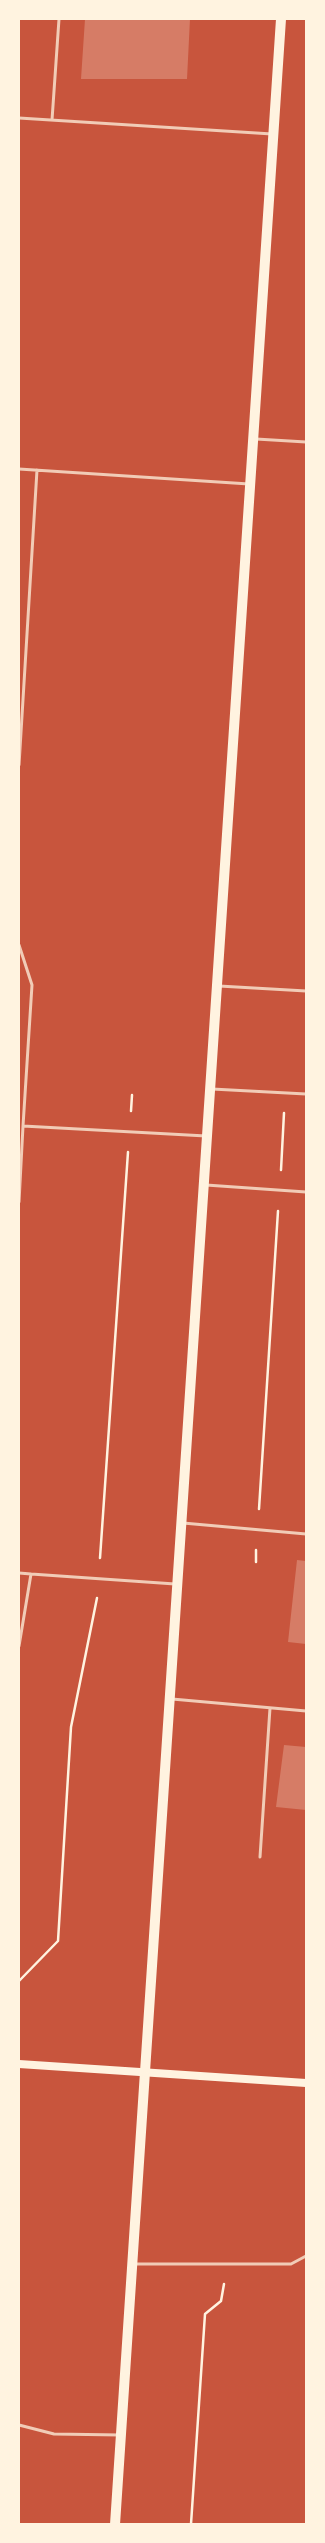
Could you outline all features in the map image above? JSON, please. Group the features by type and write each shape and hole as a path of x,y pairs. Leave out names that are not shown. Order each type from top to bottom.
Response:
{"main road":[{"path":"115,2524 281,19"},
{"path":"19,2064 306,2083"}],"lane":[{"path":"52,120 59,19"},
{"path":"19,118 274,134"},
{"path":"254,439 306,442"},
{"path":"19,469 250,484"},
{"path":"19,765 37,470"},
{"path":"19,945 32,985 19,1202"},
{"path":"217,986 306,991"},
{"path":"211,1089 306,1094"},
{"path":"23,1126 207,1136"},
{"path":"204,1184 306,1192"},
{"path":"181,1523 306,1534"},
{"path":"19,1573 177,1584"},
{"path":"19,1646 31,1574"},
{"path":"170,1699 306,1711"},
{"path":"260,1857 270,1708"},
{"path":"133,2264 291,2264 306,2256"},
{"path":"19,2425 54,2434 121,2435"}],"path":[{"path":"256,1562 286,1093"},
{"path":"19,1981 58,1941 71,1727 96,1612 132,1095"},
{"path":"191,2524 205,2314 221,2301 228,2264"}],"building":[{"path":"85,19 190,19 187,79 81,79"},
{"path":"297,1560 306,1561 306,1644 288,1642"},
{"path":"284,1745 306,1747 306,1810 276,1807"}]}
